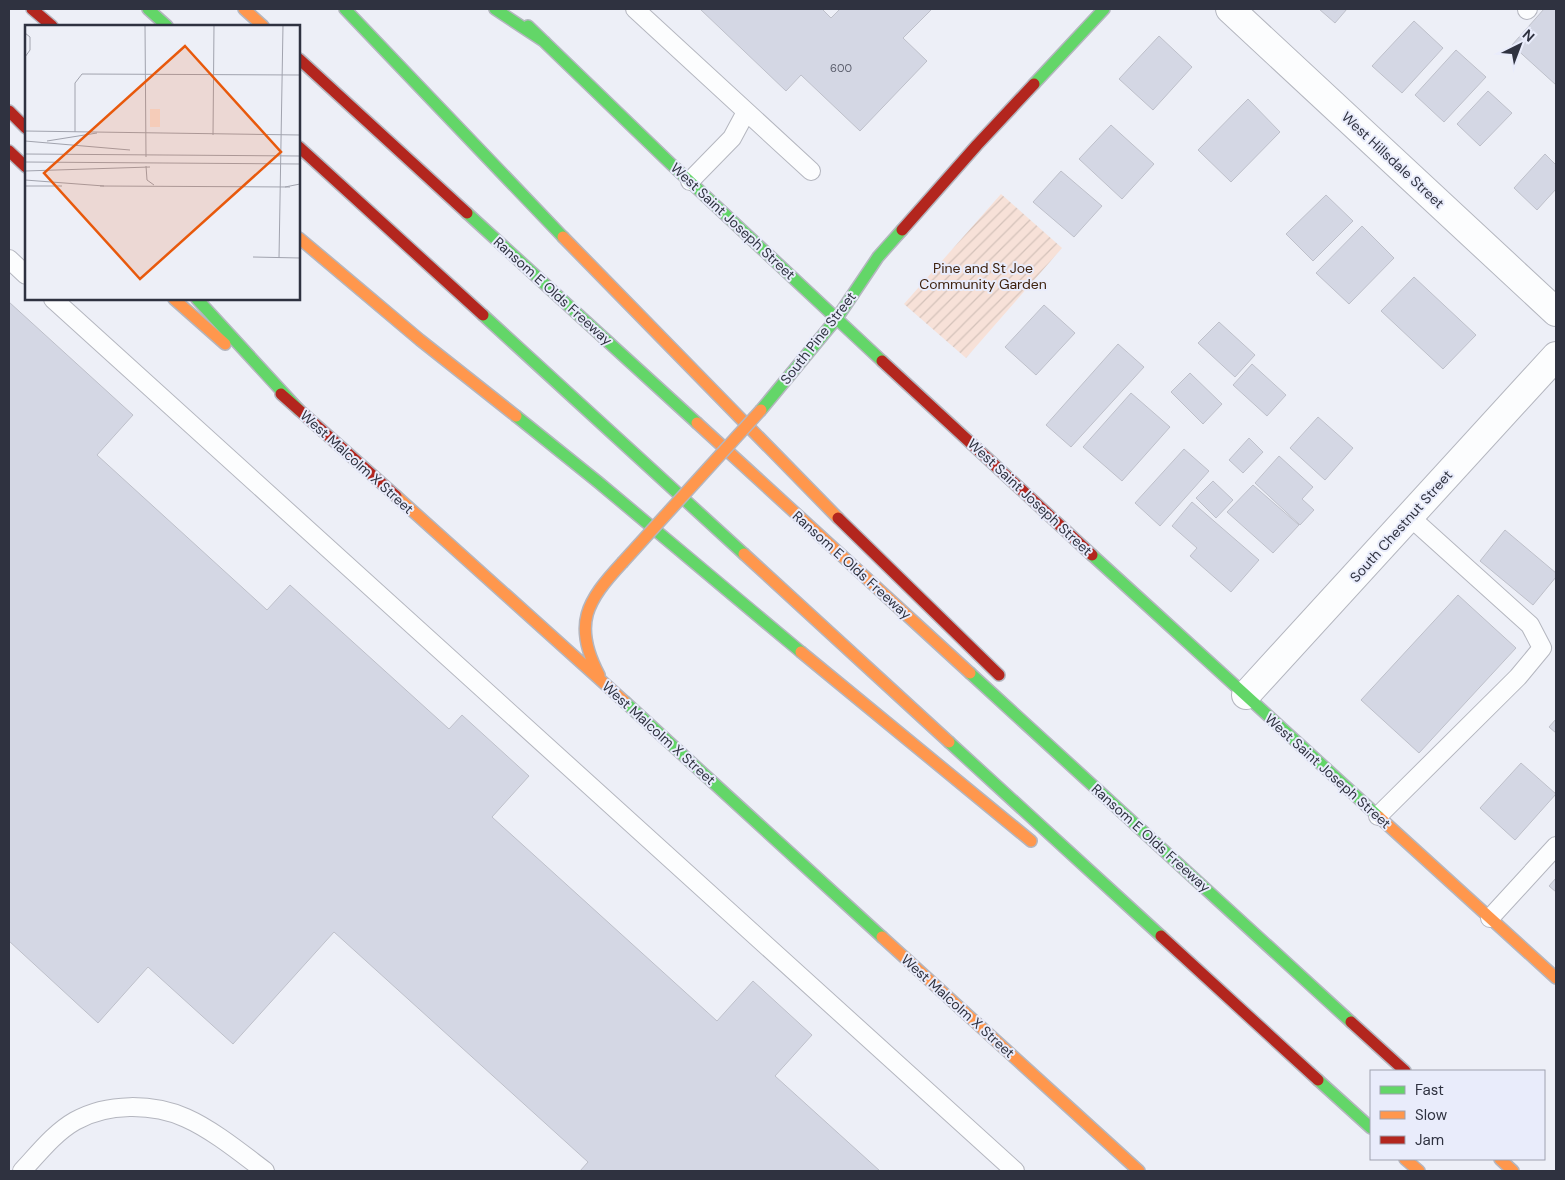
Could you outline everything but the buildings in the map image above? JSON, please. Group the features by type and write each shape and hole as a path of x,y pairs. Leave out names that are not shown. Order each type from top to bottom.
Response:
{"main road":[{"path":"32,9 51,25"},
{"path":"148,9 166,25"},
{"path":"244,9 262,25"},
{"path":"345,9 645,322 826,506 1010,686"},
{"path":"495,9 545,42"},
{"name":"West Saint Joseph Street","path":"510,9 837,318 1556,978"},
{"name":"South Pine Street","path":"605,684 595,668 585,639 586,624 593,598 622,563 761,410 837,318 878,257 977,145 1104,9"},
{"name":"Ransom E Olds Freeway","path":"300,60 1404,1070"},
{"path":"9,111 25,127"},
{"path":"300,148 1370,1127"},
{"path":"9,151 25,166"},
{"path":"300,239 420,340 621,501 942,769 1042,849"},
{"name":"West Malcolm X Street","path":"175,300 526,611 1139,1171"},
{"path":"198,300 299,410"},
{"path":"1084,762 1220,901"},
{"path":"1103,898 1233,1002"},
{"path":"1406,1160 1419,1171"},
{"path":"1501,1160 1513,1171"}],"street":[{"name":"West Hillsdale Street","path":"1230,9 1556,312"},
{"name":"South Chestnut Street","path":"1246,695 1556,356"}],"lane":[{"path":"635,9 811,171"},
{"path":"690,181 732,138 746,112"},
{"path":"9,259 25,274"},
{"path":"54,300 1014,1171"},
{"path":"1378,816 1518,677 1542,648 1530,625 1409,516"},
{"path":"1490,918 1556,846"},
{"path":"22,1171 59,1133 75,1121 96,1113 121,1107 165,1111 186,1118 206,1129 265,1171"}],"green space":[{"name":"Pine and St Joe Community Garden","path":"1001,194 1062,248 966,358 904,304"}],"traffic: fast":[{"path":"148,9 166,25"},
{"path":"345,9 563,237"},
{"path":"495,9 545,42"},
{"path":"1034,84 1104,9"},
{"path":"528,26 670,163 882,361"},
{"path":"467,213 697,423"},
{"path":"761,410 837,318 878,257 902,230"},
{"path":"198,300 299,410"},
{"path":"483,315 744,554"},
{"path":"516,416 801,652"},
{"path":"1092,555 1379,817"},
{"path":"970,673 1351,1022"},
{"path":"625,702 882,937"},
{"path":"949,742 1161,936"},
{"path":"1318,1080 1370,1127"}],"traffic: slow":[{"path":"244,9 262,25"},
{"path":"563,237 838,518"},
{"path":"300,239 420,340 516,416"},
{"path":"175,300 225,344"},
{"path":"622,563 761,410"},
{"path":"697,423 970,673"},
{"path":"396,496 625,702"},
{"path":"744,554 949,742"},
{"path":"599,675 586,641 585,627 587,614 600,589 622,563"},
{"path":"801,652 1031,841"},
{"path":"1379,817 1556,978"},
{"path":"882,937 1139,1171"},
{"path":"1406,1160 1419,1171"},
{"path":"1501,1160 1513,1171"}],"traffic: jam":[{"path":"32,9 51,25"},
{"path":"300,60 467,213"},
{"path":"902,230 1034,84"},
{"path":"9,111 25,127"},
{"path":"300,148 483,315"},
{"path":"9,151 25,166"},
{"path":"882,361 1092,555"},
{"path":"281,394 396,496"},
{"path":"838,518 999,675"},
{"path":"1161,936 1318,1080"},
{"path":"1351,1022 1404,1070"}]}
